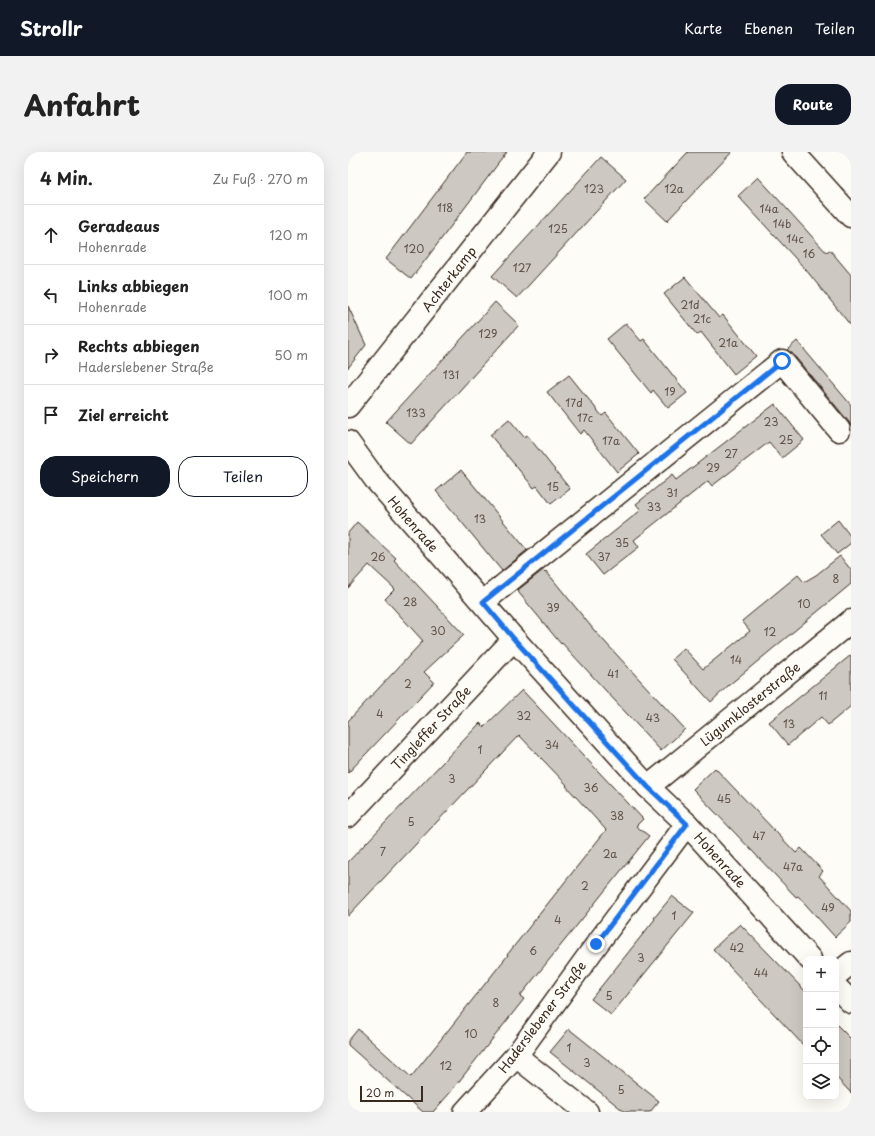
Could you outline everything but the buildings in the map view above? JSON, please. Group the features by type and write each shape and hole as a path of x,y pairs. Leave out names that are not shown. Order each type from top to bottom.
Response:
{"street":[{"name":"Achterkamp","path":"348,406 549,152"},
{"path":"793,152 851,216"},
{"path":"483,602 782,361 839,430"},
{"name":"Hohenrade","path":"348,442 375,479 406,516 514,639 648,787 687,824 807,956"},
{"name":"Lügumklosterstraße","path":"648,787 851,621"},
{"name":"Tingleffer Straße","path":"348,816 514,639"},
{"name":"Haderslebener Straße","path":"465,1112 516,1056 596,944 687,824"},
{"path":"839,973 851,963"},
{"path":"839,990 851,1002"},
{"path":"516,1056 587,1112"}],"route":[{"path":"596,944 687,824 648,787 514,639 483,602 782,361"}]}
